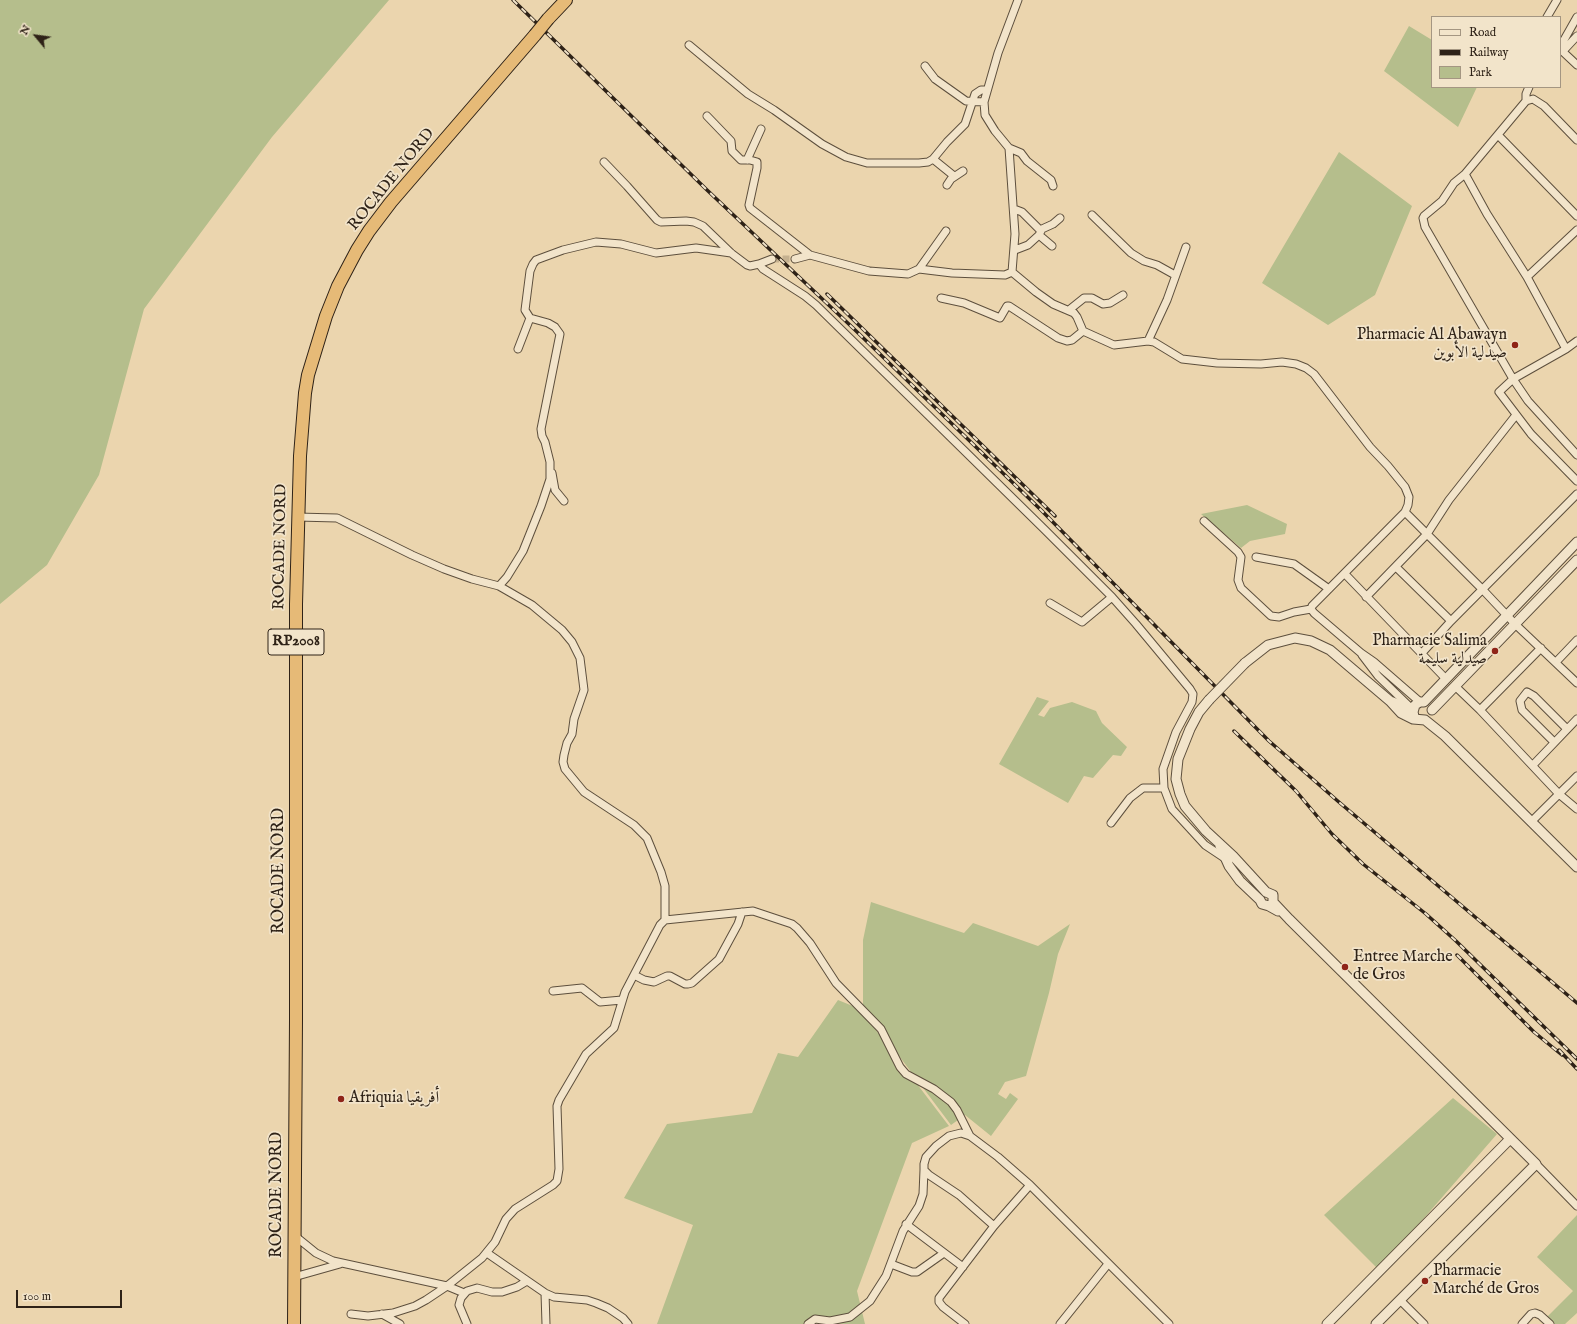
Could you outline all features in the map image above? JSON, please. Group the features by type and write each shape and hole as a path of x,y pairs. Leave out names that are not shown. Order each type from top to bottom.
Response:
{"highway":[{"name":"ROCADE NORD","path":"294,1324 297,517 300,456 305,393 308,376 326,316 344,274 357,250 391,202 566,0"}],"street":[{"path":"1018,0 986,90 984,102 985,115 995,131 1009,148 1021,153 1027,161 1050,180 1054,186"},
{"path":"1548,16 1557,0"},
{"path":"1561,49 1577,17"},
{"path":"1561,49 1577,36"},
{"path":"689,45 748,94 774,110 822,144 846,157 867,163 919,163 928,162 933,159 965,124 971,102 978,91 986,90"},
{"path":"1561,49 1577,65"},
{"path":"925,66 935,79 966,101 984,102"},
{"path":"1524,88 1526,98"},
{"path":"1529,88 1526,98 1498,135 1465,174 1454,182 1442,201 1423,218 1425,227 1513,379 1528,401 1577,454"},
{"path":"1526,98 1533,99 1544,106 1577,140"},
{"path":"707,116 732,141 732,151 741,160 757,162 749,205 750,208 810,255 869,271 908,274 918,269 946,231"},
{"path":"747,160 761,129"},
{"path":"1498,135 1577,216"},
{"path":"1009,148 1014,209 1015,250 1012,272"},
{"path":"933,159 954,176"},
{"path":"604,162 657,220 661,222 694,222 703,226 746,265 750,266 759,264 772,259"},
{"path":"947,185 954,176 963,170"},
{"path":"1465,174 1487,214 1528,276 1566,349"},
{"path":"1014,209 1022,212 1052,246"},
{"path":"1092,215 1131,253 1144,261 1157,265 1175,275"},
{"path":"1015,250 1025,248 1046,227 1053,224 1060,218"},
{"path":"1528,276 1577,230"},
{"path":"499,586 508,577 523,551 550,479 550,462 541,429 560,334 555,327 548,323 530,318 525,310 530,271 533,264 536,260 563,250 596,242 621,244 656,253 696,248 731,253"},
{"path":"1148,342 1167,300 1186,247"},
{"path":"795,260 810,255"},
{"path":"759,264 763,269 805,296 816,305 1112,597 1190,689 1193,694 1190,706 1176,732 1164,762 1164,788 1172,809 1205,845 1226,860 1247,872"},
{"path":"918,269 934,272 1005,275 1012,272"},
{"path":"1012,272 1053,304 1069,310 1077,317 1083,331 1114,345 1154,342 1182,359 1217,363 1261,364 1282,362 1296,364 1306,368 1314,374 1355,429 1405,487 1409,497 1405,512 1311,609 1294,612 1279,617 1271,616 1239,584 1241,557 1238,552 1204,521"},
{"path":"1069,310 1084,298 1092,298 1103,304 1110,303 1123,295"},
{"path":"941,298 964,303 1000,318 1007,306 1009,306 1058,338 1072,340 1083,331"},
{"path":"518,349 530,318"},
{"path":"1577,341 1566,349 1513,379 1499,392 1544,448 1577,481"},
{"path":"1366,597 1427,534 1449,500 1516,415"},
{"path":"550,468 552,469 555,490 564,501"},
{"path":"1422,653 1451,621 1577,494"},
{"path":"1405,512 1508,615 1515,624 1577,683"},
{"path":"297,517 337,518 412,555 472,579 499,586 545,614 562,630 572,642 580,658 584,690 574,719 572,734 564,755 563,762 565,769 584,792 634,825 648,838 665,886 665,920 660,926 622,1000 614,1028 586,1054 559,1100 557,1106 559,1168 557,1181 549,1188 521,1204 509,1214 487,1253 477,1263 447,1286 416,1306 399,1312 368,1316 351,1314"},
{"path":"1577,542 1446,679 1422,702 1415,705 1413,711 1414,717 1427,716 1577,560"},
{"path":"1256,557 1294,564 1329,589"},
{"path":"1396,567 1451,621"},
{"path":"1345,574 1446,679"},
{"path":"1050,603 1082,622 1112,597"},
{"path":"1311,609 1361,653 1422,702 1429,705 1427,716"},
{"path":"1271,904 1273,895 1266,892 1233,856 1195,819 1180,794 1176,779 1178,759 1190,729 1199,712 1209,700 1245,662 1257,652 1275,643 1295,638 1311,641 1337,655 1390,701 1396,709 1406,716 1427,716 1445,736 1577,867"},
{"path":"1556,662 1577,640"},
{"path":"1480,710 1541,648"},
{"path":"1361,653 1378,676 1413,711"},
{"path":"1455,686 1560,794 1577,809"},
{"path":"1554,742 1522,710 1520,701 1527,692 1534,696 1567,729"},
{"path":"1390,701 1413,711"},
{"path":"1532,765 1577,719"},
{"path":"1531,822 1577,776"},
{"path":"1111,823 1130,798 1143,788 1164,788"},
{"path":"1218,843 1232,871 1264,906 1271,904"},
{"path":"1260,900 1262,894 1266,892"},
{"path":"1271,904 1289,919 1577,1206"},
{"path":"665,920 753,911 792,924 810,942 836,983 880,1029 900,1067 906,1074 934,1089 951,1102 957,1110 970,1136"},
{"path":"634,975 644,980 654,982 670,976 685,984 692,983 719,959 738,924 742,912"},
{"path":"553,991 582,988 600,1002 622,1000"},
{"path":"808,1324 815,1319 830,1321 850,1317 870,1301 886,1276 906,1224 919,1206 923,1194 924,1164 926,1157 949,1136 961,1133 970,1136 982,1144 1030,1185 1169,1324"},
{"path":"1326,1324 1510,1139"},
{"path":"1376,1324 1536,1164"},
{"path":"924,1170 959,1195 994,1226"},
{"path":"965,1324 939,1302 939,1298 994,1226 1030,1185"},
{"path":"906,1224 962,1267"},
{"path":"294,1234 316,1253 342,1264 447,1286 464,1293"},
{"path":"487,1253 545,1293 554,1297 587,1300 596,1303 608,1308 623,1318 628,1324"},
{"path":"891,1264 912,1272 917,1272 944,1253"},
{"path":"294,1277 342,1264"},
{"path":"1060,1324 1108,1264"},
{"path":"467,1324 460,1305 461,1298 464,1293 474,1288 492,1292 502,1292 527,1281"},
{"path":"545,1293 546,1324"},
{"path":"1400,1300 1424,1324"},
{"path":"1522,1324 1531,1314 1535,1313 1540,1315 1550,1324"},
{"path":"382,1314 400,1324"}],"green space":[{"path":"0,0 389,0 272,137 144,309 99,475 47,565 0,604"},
{"path":"1409,26 1431,39 1431,88 1477,88 1458,127 1384,71"},
{"path":"1339,152 1412,206 1375,295 1328,325 1262,283"},
{"path":"1247,505 1287,524 1285,534 1250,541 1241,548 1201,514"},
{"path":"1037,697 1049,701 1038,715 1044,717 1050,708 1072,702 1096,711 1102,723 1127,747 1121,756 1113,755 1093,778 1084,776 1068,803 999,764"},
{"path":"871,902 964,933 973,923 1038,946 1070,924 1058,954 1026,1076 1005,1082 998,1094 1006,1099 1010,1093 1018,1099 991,1136 965,1115 951,1125 863,1008 863,940"},
{"path":"838,1000 860,1009 949,1126 912,1143 857,1291 865,1324 657,1324 693,1225 624,1198 667,1124 752,1113 778,1053 798,1057"},
{"path":"1453,1098 1497,1134 1379,1270 1324,1215"},
{"path":"1577,1215 1577,1313 1565,1324 1554,1324 1547,1317 1573,1291 1537,1257"}],"tunnel":[{"path":"772,259 795,259"}],"railway":[{"path":"513,0 707,190 853,328 1041,510 1269,741 1340,803 1577,1003"},
{"path":"827,294 1055,516"},
{"path":"1234,731 1296,791 1332,834 1363,864 1426,914 1456,941 1577,1059"},
{"path":"1457,955 1534,1032 1562,1055"},
{"path":"1559,1050 1577,1069"}],"place":[{"name":"Pharmacie Al Abawayn صيدلية الأبوين","path":"1515,345"},
{"name":"Pharmacie Salima صيدلية سليمة","path":"1495,651"},
{"name":"Entree Marche de Gros","path":"1345,967"},
{"name":"Afriquia أفريقيا","path":"341,1099"},
{"name":"Pharmacie Marché de Gros","path":"1425,1281"}]}
